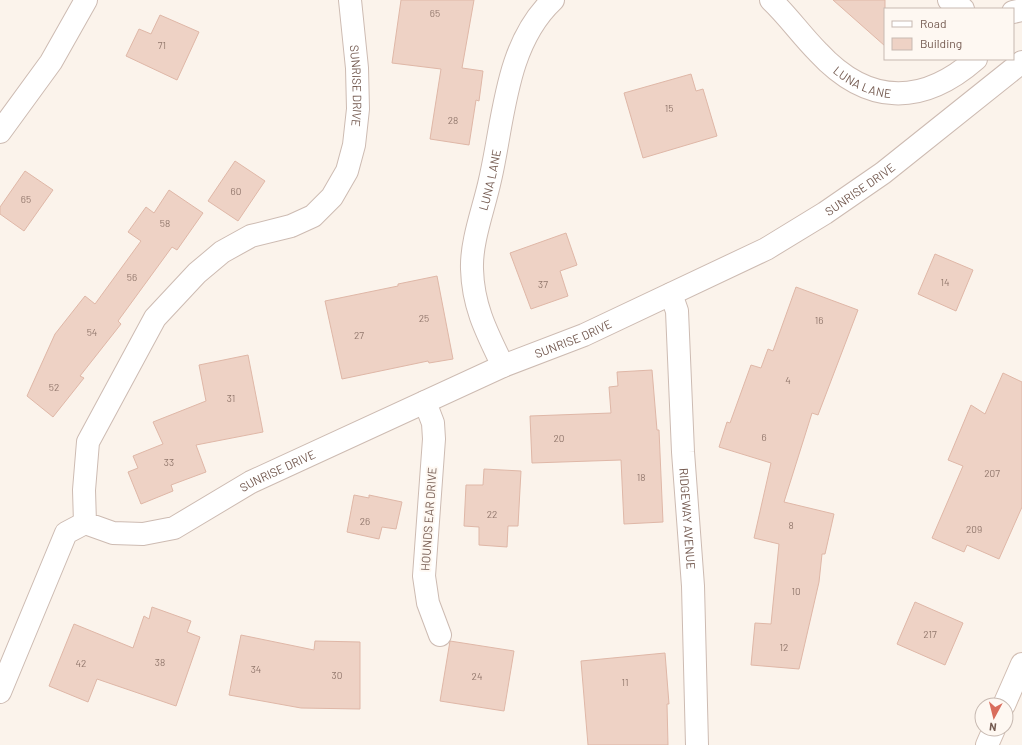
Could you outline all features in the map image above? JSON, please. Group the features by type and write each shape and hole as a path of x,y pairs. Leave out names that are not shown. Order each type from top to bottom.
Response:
{"street":[{"path":"0,132 51,62 86,0"},
{"name":"SUNRISE DRIVE","path":"350,0 357,68 358,109 354,145 347,171 332,197 313,216 291,226 251,236 222,252 197,273 155,318 88,442 84,490 85,523 113,533 143,534 174,528 251,482 503,366 584,335 766,249 825,213 889,168 1022,62"},
{"name":"LUNA LANE","path":"503,366 480,318 474,296 472,267 477,230 490,180 512,75 520,49 533,24 553,0"},
{"name":"LUNA LANE","path":"771,0 782,10 818,53 838,72 870,90 901,94 921,90 950,78 975,60"},
{"path":"949,0 962,8"},
{"name":"RIDGEWAY AVENUE","path":"671,294 677,311 682,452 692,586 697,745"},
{"name":"HOUNDS EAR DRIVE","path":"425,402 433,423 434,439 424,576 428,603 440,635"},
{"path":"0,692 66,533 85,523"},
{"path":"1008,697 1022,664"}],"building":[{"path":"401,0 474,0 462,68 483,71 479,101 476,100 469,145 430,139 441,69 392,63"},
{"path":"833,0 885,0 884,45"},
{"path":"160,15 199,32 177,80 126,56 139,29 151,34"},
{"path":"691,74 696,91 703,89 717,136 643,158 624,93"},
{"path":"235,161 265,181 238,221 208,201"},
{"path":"25,171 53,190 24,231 0,214 0,207"},
{"path":"169,190 203,213 177,250 172,247 118,321 121,324 80,376 84,378 53,417 27,396 55,334 85,296 95,304 141,241 128,232 146,207 154,213"},
{"path":"566,233 577,265 560,271 568,296 531,309 510,253"},
{"path":"935,254 973,270 956,311 918,294"},
{"path":"437,276 453,359 429,363 428,361 342,379 325,301 398,286 398,284"},
{"path":"796,287 858,310 818,415 812,413 784,502 834,514 825,554 822,554 819,582 799,669 751,665 755,623 771,624 779,544 754,538 771,463 719,447 727,422 730,423 751,365 761,368 768,349 773,351"},
{"path":"248,355 263,432 196,445 206,472 171,485 173,491 141,504 128,472 138,468 133,456 163,444 153,422 206,401 199,365"},
{"path":"652,370 657,430 659,430 663,522 624,524 621,460 532,463 530,416 611,413 609,387 618,386 617,372"},
{"path":"1003,373 1022,382 1022,507 999,559 967,545 964,552 932,538 963,466 948,460 971,405 985,414"},
{"path":"484,469 521,471 518,526 508,526 507,547 479,545 479,527 464,526 466,485 483,485"},
{"path":"354,495 369,498 369,495 402,502 396,529 382,527 379,539 347,532"},
{"path":"915,602 963,623 945,665 897,644"},
{"path":"152,607 191,621 187,632 200,637 176,706 97,679 88,702 49,686 74,624 133,648 144,616 149,619"},
{"path":"241,635 314,650 315,641 360,642 360,709 301,708 229,695"},
{"path":"450,641 514,651 504,711 440,701"},
{"path":"665,653 669,704 667,704 668,745 588,745 581,661"}]}
